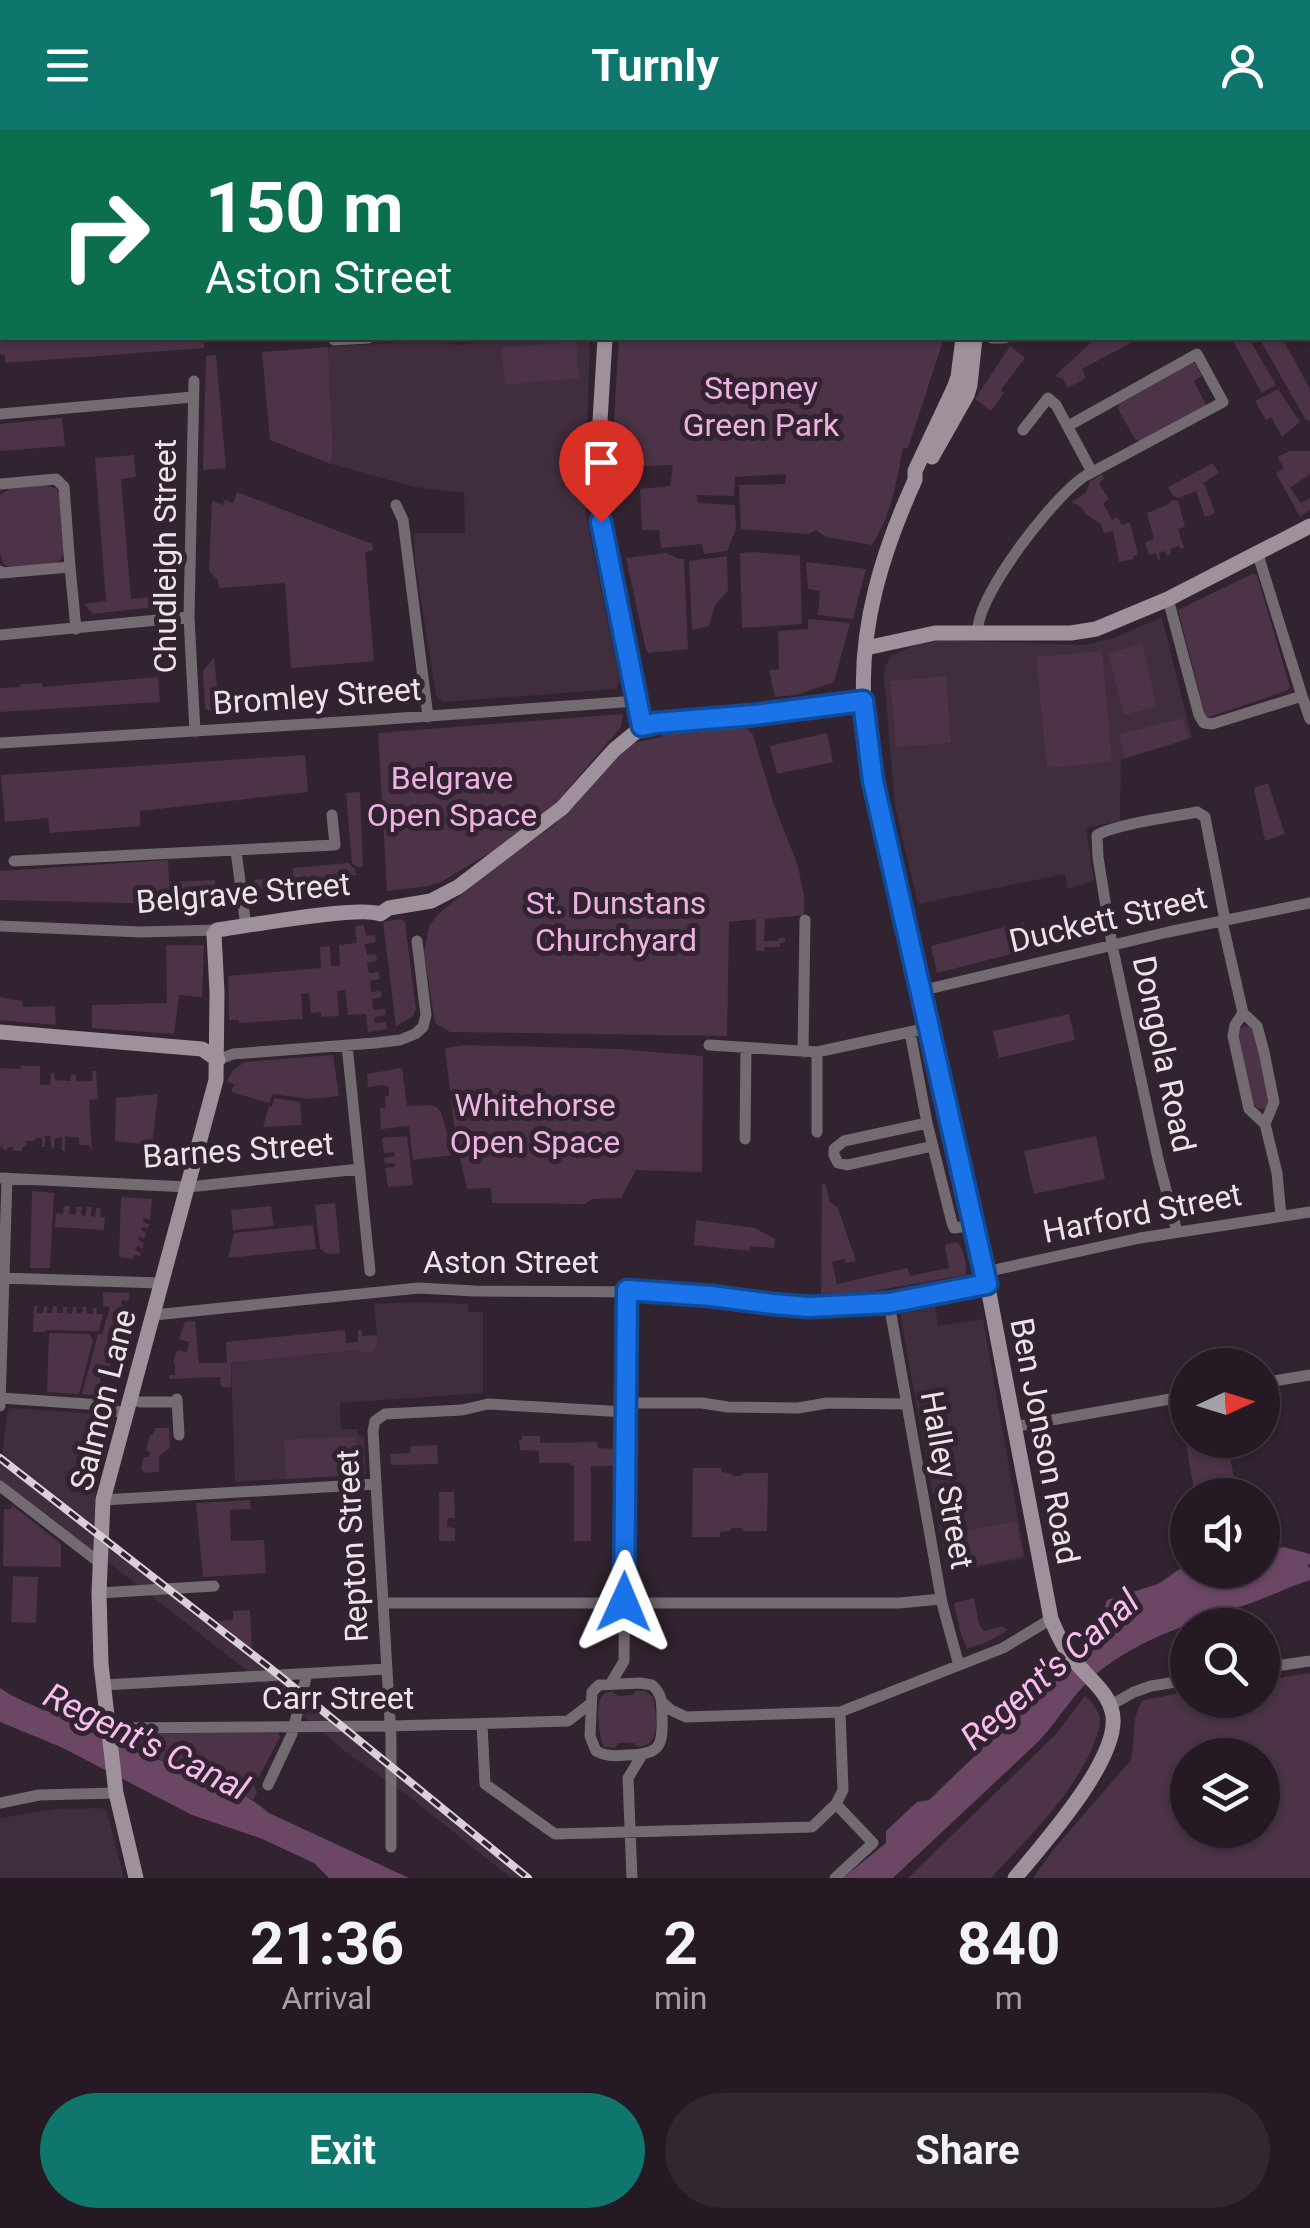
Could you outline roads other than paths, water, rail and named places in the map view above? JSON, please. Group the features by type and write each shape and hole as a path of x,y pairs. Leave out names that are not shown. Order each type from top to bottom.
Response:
{"main road":[{"path":"605,340 600,513 642,726 863,701"},
{"path":"963,340 954,388 914,471 915,480 922,475 967,395 976,340"},
{"name":"Ben Jonson Road","path":"915,480 880,570 868,619 863,701 873,781 986,1278 1052,1618 1073,1660 1111,1704"},
{"path":"866,648 924,634 1083,632 1168,599 1310,526"},
{"name":"Belgrave Street","path":"217,930 431,901 448,893 562,808 614,750 642,726"},
{"name":"Salmon Lane","path":"136,1878 115,1787 104,1685 99,1593 103,1500 216,1080 213,938 217,930"},
{"path":"0,1032 202,1049 218,1060"},
{"path":"1016,1878 1086,1788 1112,1735 1111,1704"}],"street":[{"path":"978,632 979,618 1014,556 1069,488 1223,402 1197,354 1068,426"},
{"name":"Chudleigh Street","path":"194,381 189,617 195,732"},
{"path":"0,414 193,397"},
{"path":"1023,430 1048,398 1056,405 1092,472"},
{"path":"0,484 56,480 64,487 76,630"},
{"path":"396,505 404,526 428,716"},
{"path":"1258,555 1310,719"},
{"path":"0,571 70,567"},
{"path":"1168,599 1204,723 1212,724 1302,696"},
{"path":"0,635 189,617"},
{"name":"Bromley Street","path":"0,744 637,701"},
{"name":"Dongola Road","path":"1177,1232 1112,945 1097,836 1103,831 1202,813 1224,921"},
{"path":"14,861 334,845 332,815"},
{"path":"236,851 246,926"},
{"name":"Duckett Street","path":"920,990 1310,903"},
{"path":"804,920 817,1132"},
{"path":"1224,921 1243,1013 1259,1030 1274,1102 1265,1124"},
{"name":"Belgrave Street","path":"0,926 141,932 217,930"},
{"path":"218,1060 233,1054 347,1045 415,1034 423,1026 426,1014 416,941"},
{"path":"1243,1013 1233,1036 1249,1108 1265,1124 1281,1216"},
{"path":"709,1045 810,1052 928,1028"},
{"path":"910,1032 932,1146 954,1228 973,1225"},
{"path":"347,1045 370,1270"},
{"path":"745,1139 746,1048"},
{"path":"927,1123 844,1141 834,1149 834,1155 838,1163 848,1165 932,1146"},
{"name":"Barnes Street","path":"3,1178 188,1188 360,1169"},
{"path":"0,1406 3,1178"},
{"name":"Harford Street","path":"986,1278 1177,1232 1310,1212"},
{"path":"2,1278 162,1283"},
{"name":"Aston Street","path":"154,1314 420,1288 627,1290 809,1307 889,1303 986,1278"},
{"path":"612,1684 624,1661 627,1290"},
{"name":"Halley Street","path":"889,1303 941,1599 958,1662 962,1663"},
{"path":"1280,1380 1310,1375"},
{"path":"1,1398 129,1407 140,1402 177,1399 179,1435"},
{"path":"1014,1426 1170,1399"},
{"path":"626,1407 706,1403 765,1408 827,1403 905,1404"},
{"name":"Repton Street","path":"391,1847 390,1726 375,1421 385,1414 462,1410 488,1404 626,1407"},
{"path":"103,1500 376,1484"},
{"path":"0,1486 100,1563"},
{"path":"99,1593 214,1586"},
{"path":"383,1603 899,1603 941,1599"},
{"path":"663,1733 686,1717 840,1712 1003,1648 1052,1618"},
{"path":"624,1661 640,1682"},
{"path":"1280,1665 1310,1661"},
{"path":"104,1685 386,1668"},
{"path":"268,1784 294,1727 307,1674"},
{"path":"640,1682 657,1688 662,1702 663,1733 656,1749 613,1756 596,1752 590,1736 592,1692 612,1684 640,1682"},
{"path":"1111,1704 1134,1692 1170,1683"},
{"path":"662,1702 686,1717"},
{"path":"590,1704 568,1721 590,1736"},
{"path":"482,1724 486,1784 550,1833 812,1827 836,1804 843,1790 840,1712"},
{"name":"Carr Street","path":"109,1733 568,1721"},
{"path":"628,1778 642,1754"},
{"path":"613,1756 628,1778 632,1878"},
{"path":"0,1802 115,1787"},
{"path":"834,1878 873,1843 836,1804"}],"railway":[{"path":"0,1458 275,1672 528,1878"}],"park label":[{"name":"Stepney Green Park","path":"761,406"},
{"name":"Belgrave Open Space","path":"452,796"},
{"name":"St. Dunstans Churchyard","path":"616,922"},
{"name":"Whitehorse Open Space","path":"535,1124"}],"water label":[{"name":"Regent's Canal","path":"1050,1670"},
{"name":"Regent's Canal","path":"146,1742"}]}
